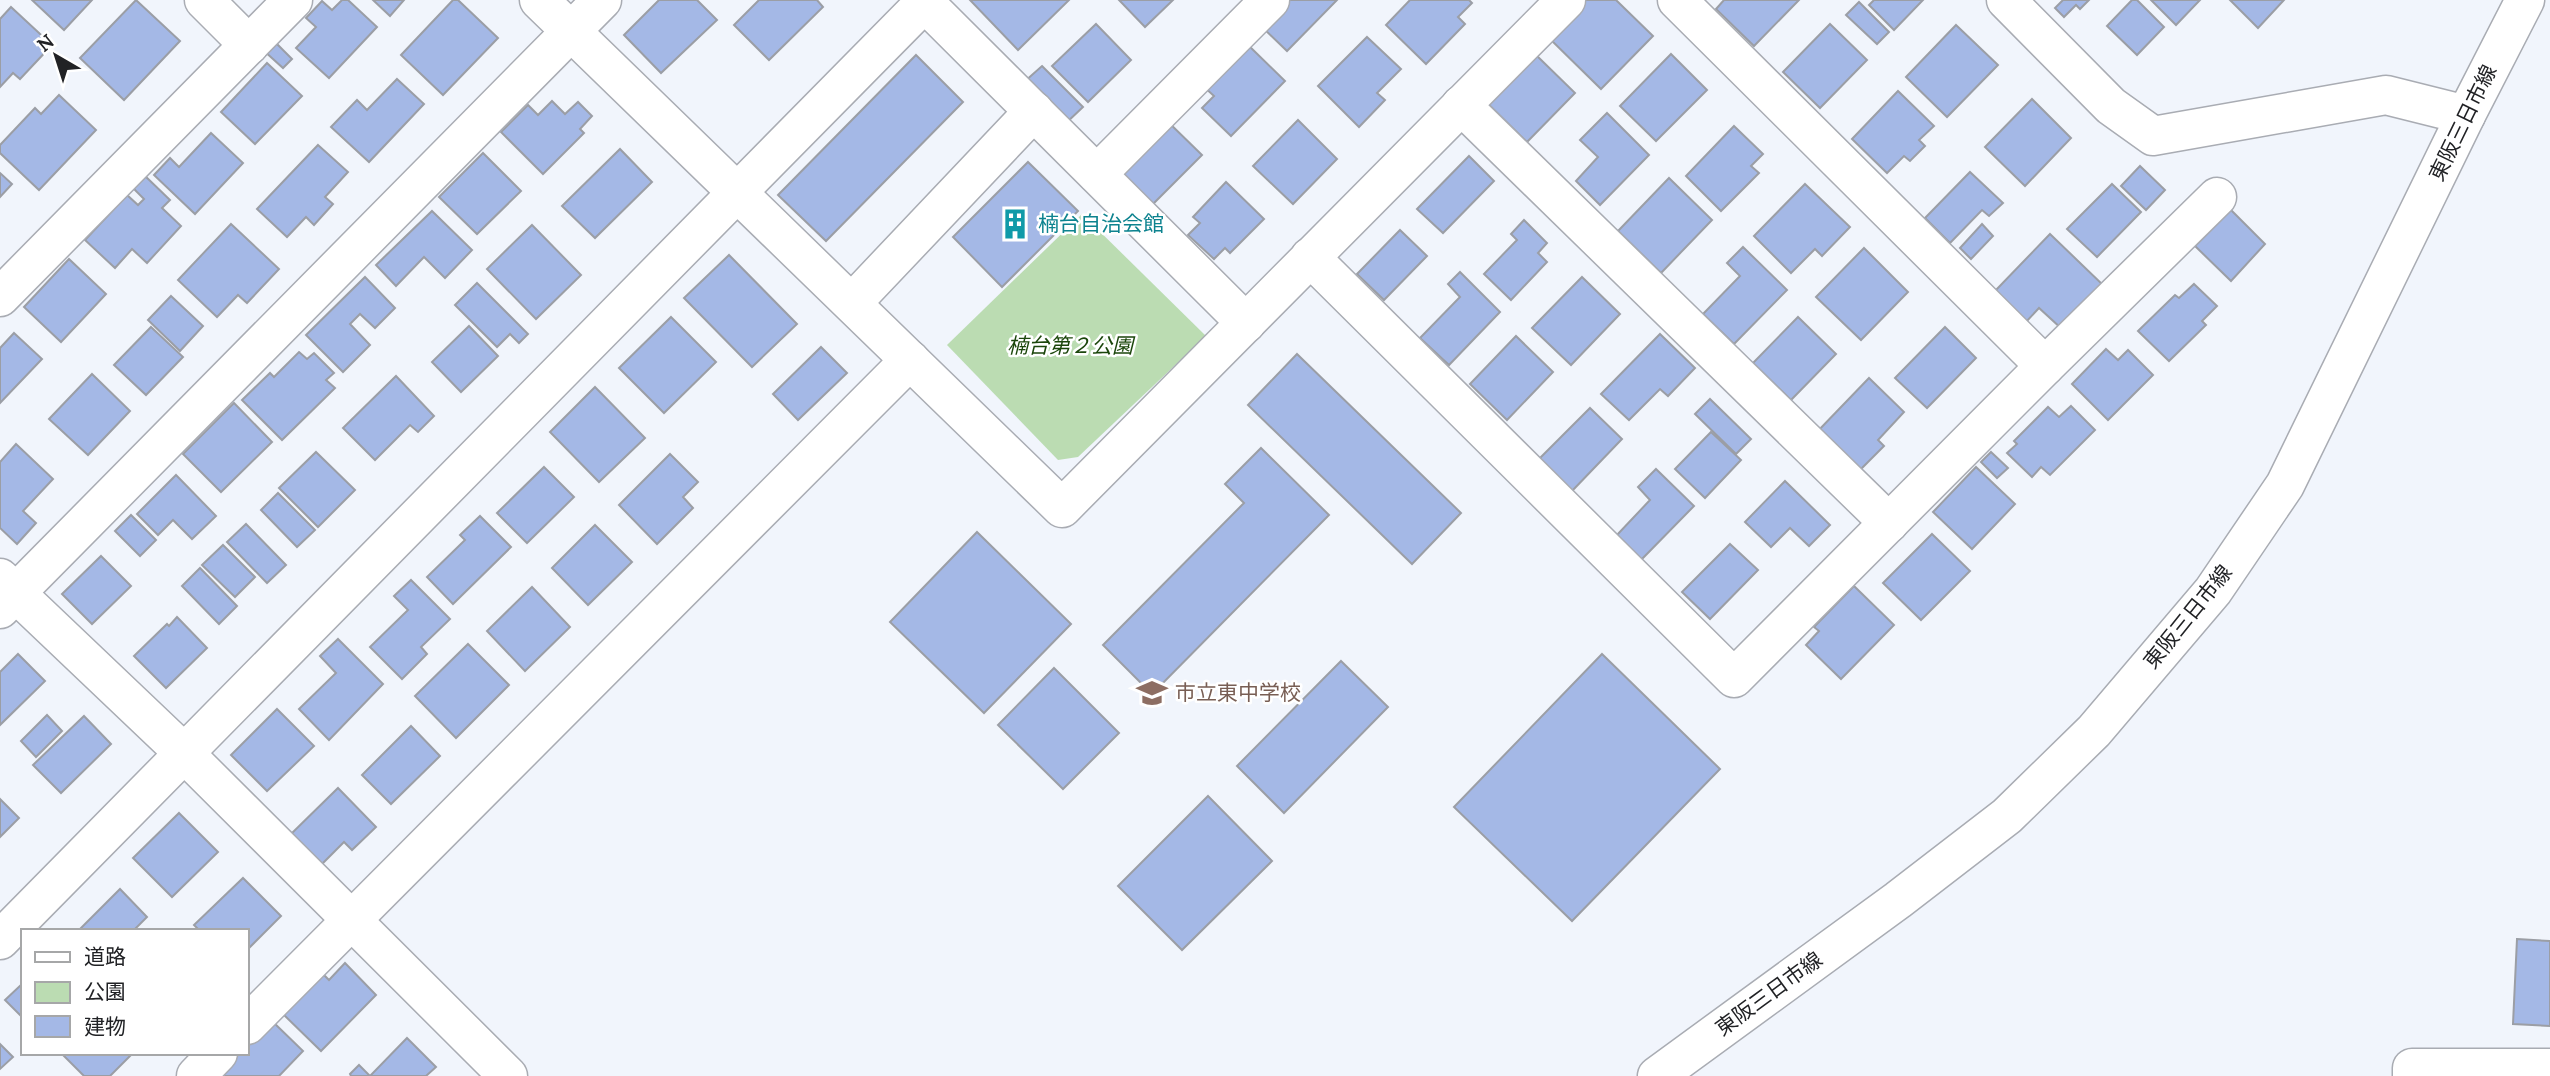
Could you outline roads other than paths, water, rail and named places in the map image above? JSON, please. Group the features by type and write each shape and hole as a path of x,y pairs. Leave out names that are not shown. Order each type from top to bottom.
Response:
{"street":[{"path":"204,0 249,45"},
{"path":"0,297 293,0"},
{"path":"539,0 1062,508 1566,0"},
{"path":"508,1076 184,753 5,594 602,0"},
{"path":"1097,174 1270,0"},
{"path":"1677,0 2045,366"},
{"path":"2006,0 2111,106 2153,136 2386,94 2466,115"},
{"name":"東阪三日市線","path":"1657,1076 1898,901 2007,816 2094,730 2213,591 2285,485 2525,0"},
{"path":"0,940 926,1 1246,323"},
{"path":"1461,105 1889,523"},
{"path":"852,303 1034,111"},
{"path":"1310,257 1734,678 2217,197"},
{"path":"248,1024 910,360"},
{"path":"195,1076 216,1055"},
{"path":"2412,1076 2412,1068 2550,1068"}],"place":[{"name":"楠台自治会館","path":"1015,224"},
{"name":"市立東中学校","path":"1152,693"}],"park label":[{"name":"楠台第２公園","path":"1070,346"}]}
